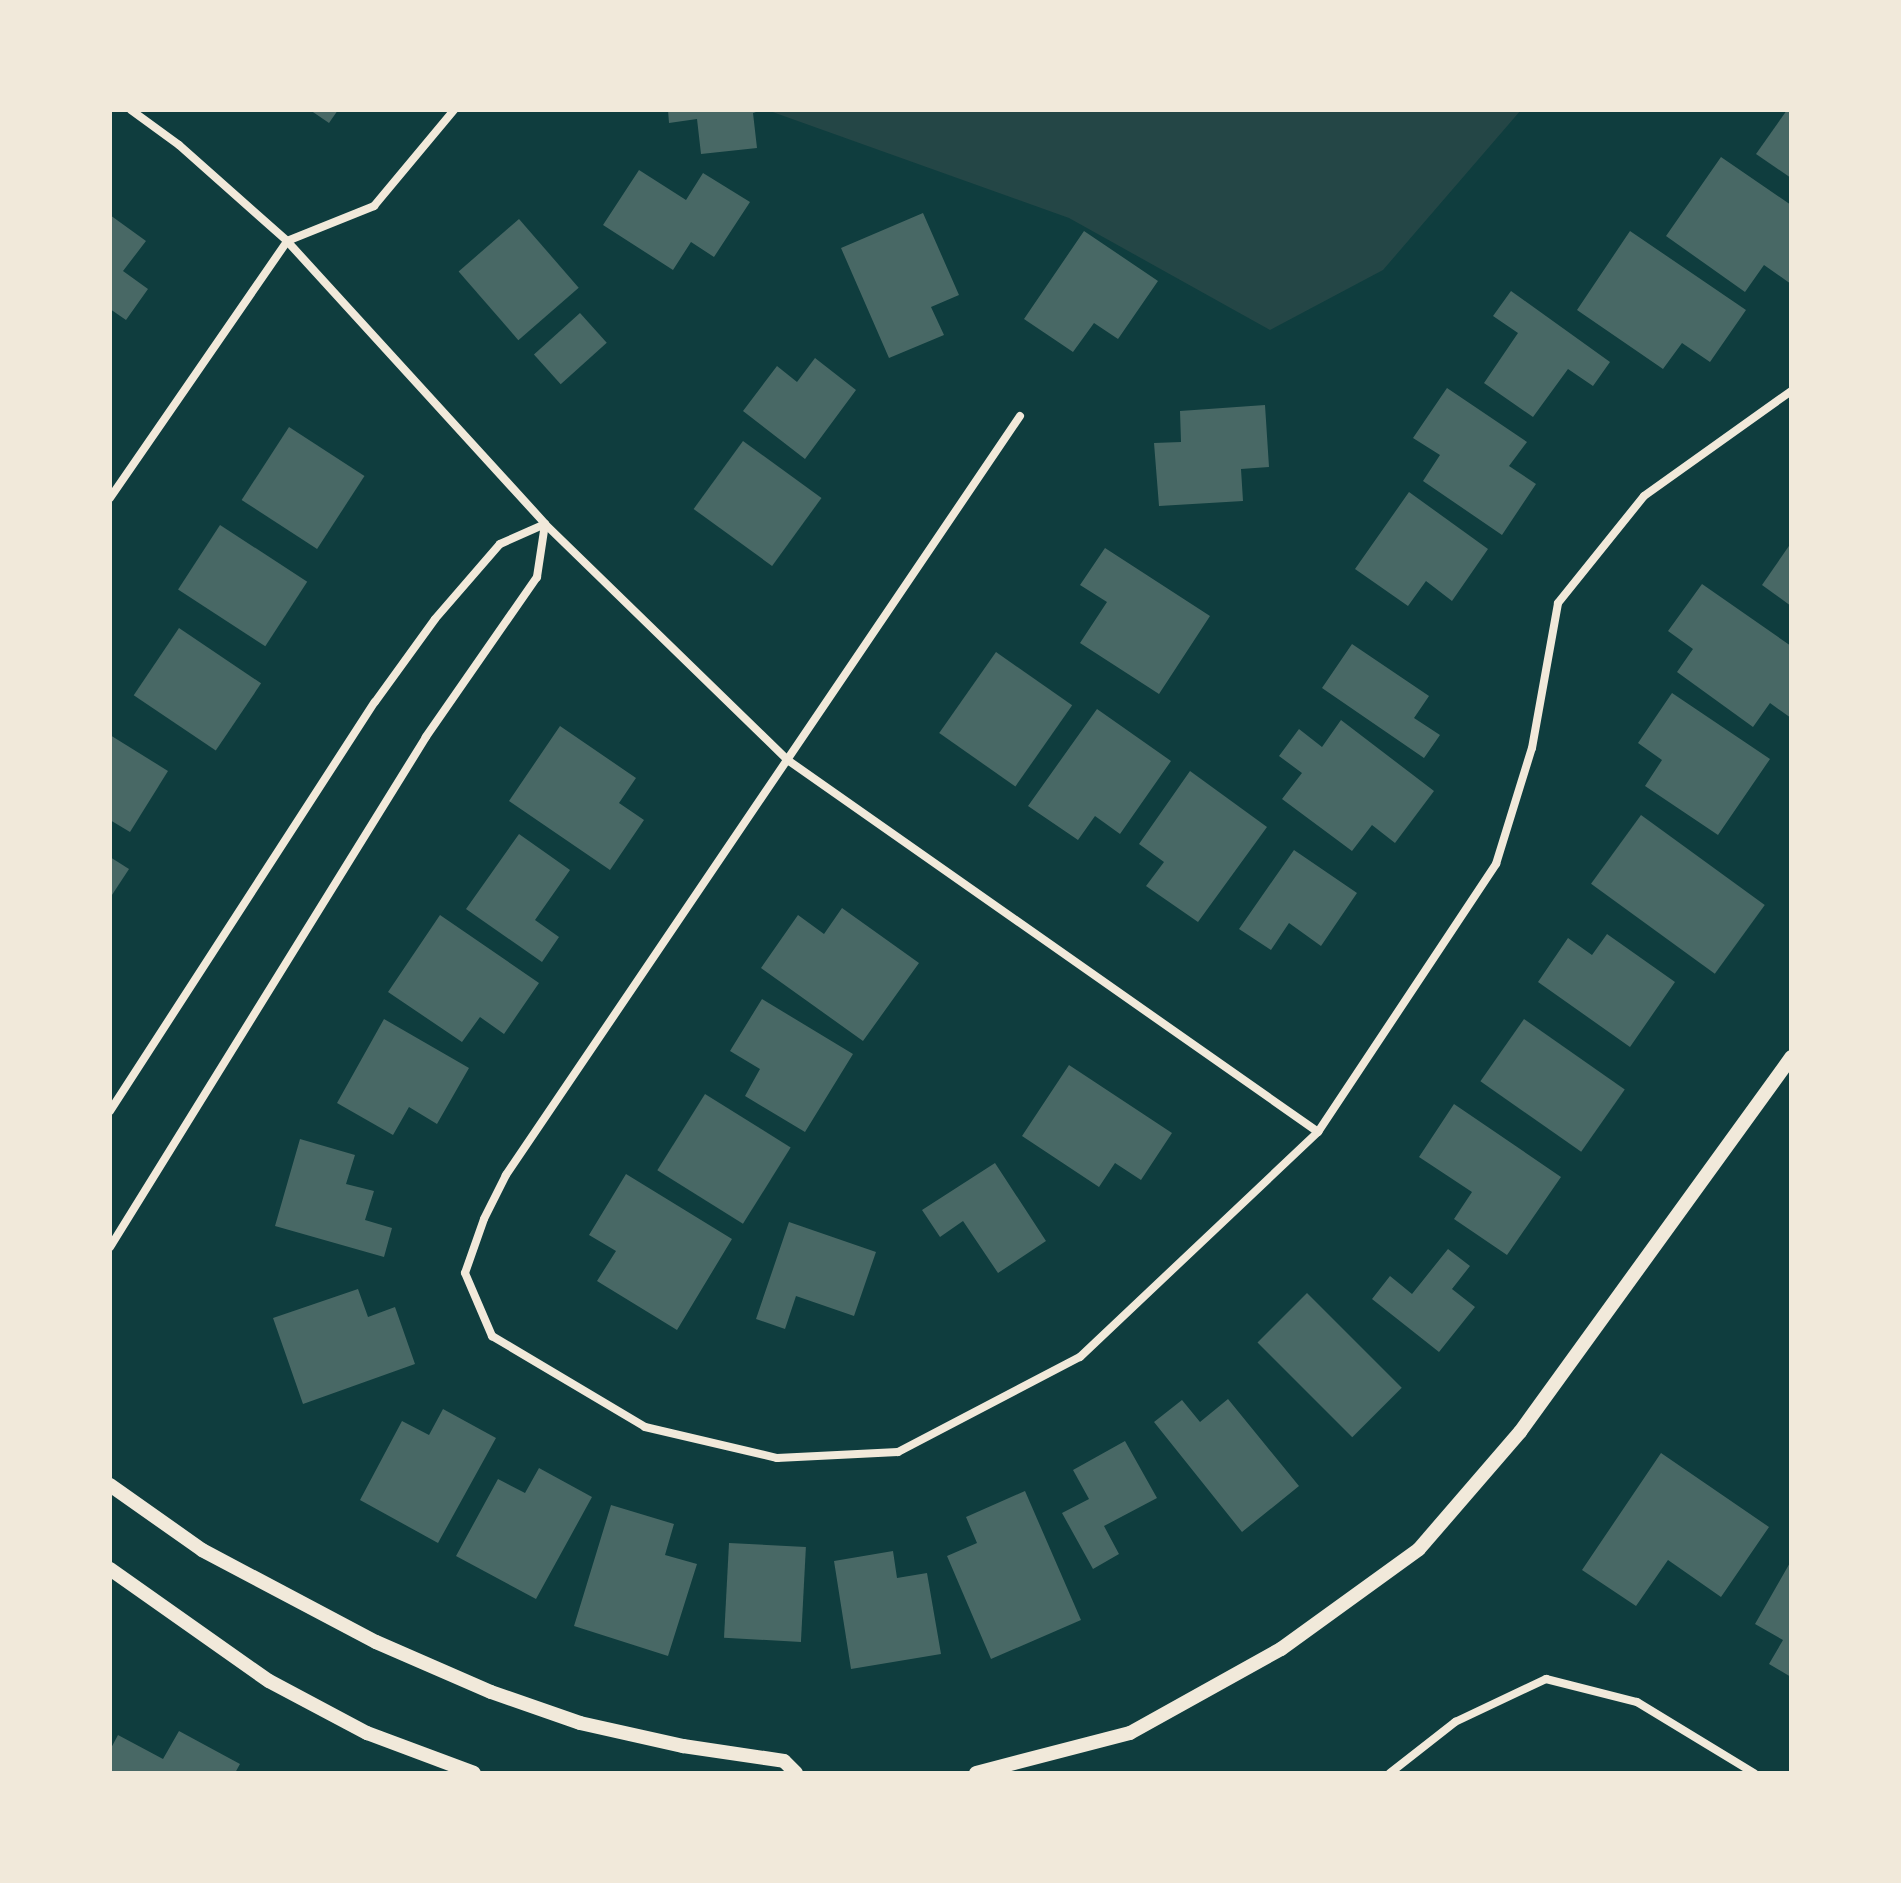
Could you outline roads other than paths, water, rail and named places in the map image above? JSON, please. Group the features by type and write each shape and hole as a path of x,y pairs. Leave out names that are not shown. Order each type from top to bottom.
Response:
{"street":[{"path":"131,110 179,145 287,241 545,524 789,761 1318,1132"},
{"path":"110,498 287,241 374,206 454,110"},
{"path":"1020,416 506,1175 484,1219 465,1273 492,1336 645,1427 777,1458 898,1452 1080,1357 1318,1132 1496,864 1532,748 1558,603 1644,496 1791,391"},
{"path":"110,1111 375,702 435,619 500,544 545,524"},
{"path":"110,1247 426,737 537,577 545,524"},
{"path":"976,1773 1130,1733 1281,1649 1419,1549 1520,1432 1791,1057"},
{"path":"110,1485 202,1550 376,1642 491,1692 580,1723 683,1746 784,1761 796,1773"},
{"path":"110,1569 269,1681 367,1733 474,1773"},
{"path":"1390,1773 1455,1722 1546,1679 1637,1702 1754,1773"}]}
